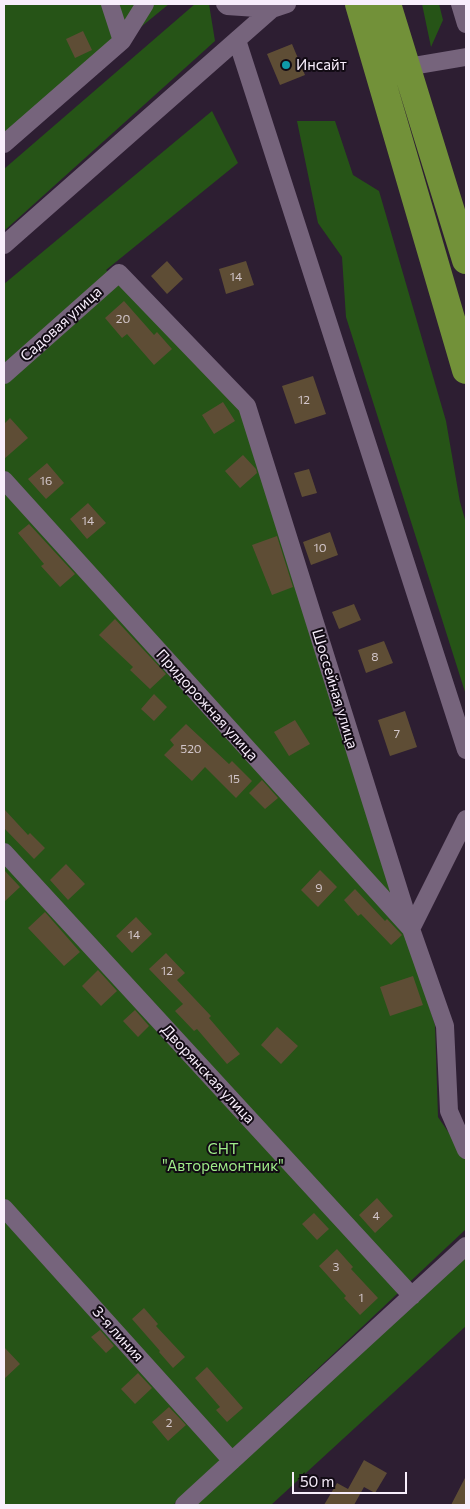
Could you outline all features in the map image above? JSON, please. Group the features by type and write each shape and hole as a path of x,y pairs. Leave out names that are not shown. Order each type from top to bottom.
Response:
{"highway":[{"path":"359,4 466,370"},
{"path":"387,4 466,260"}],"street":[{"path":"110,4 122,41"},
{"path":"4,144 122,41 145,4"},
{"path":"225,4 227,6 280,6"},
{"path":"460,4 466,24"},
{"path":"4,245 236,40 280,6"},
{"path":"236,40 466,750"},
{"path":"406,67 466,57"},
{"name":"Садовая улица","path":"4,375 119,272"},
{"name":"Шоссейная улица","path":"119,272 247,406 410,929 444,1026 449,1111 466,1150"},
{"name":"Придорожная улица","path":"4,480 410,929"},
{"path":"410,929 466,818"},
{"name":"Дворянская улица","path":"4,852 412,1296"},
{"name":"3-я линия","path":"4,1208 232,1460"},
{"path":"184,1505 466,1246"}],"green space":[{"path":"4,4 169,4 4,139"},
{"path":"195,4 209,4 215,41 4,231 4,169"},
{"path":"422,4 439,4 443,20 431,47"},
{"name":"СНТ \"Авторемонтник\"","path":"212,111 238,163 106,270 239,407 435,1025 438,1117 466,1158 466,1229 173,1505 4,1505 4,284"},
{"path":"297,121 335,121 353,175 379,191 446,421 460,502 466,523 466,695 346,317 342,257 318,223"},
{"path":"466,1255 466,1326 271,1505 193,1505"}],"building":[{"path":"83,31 92,50 75,58 66,39"},
{"name":"Инсайт","path":"292,44 305,75 280,85 267,54"},
{"path":"167,261 183,279 167,294 151,276"},
{"path":"246,261 254,285 226,294 219,269"},
{"path":"124,301 154,335 157,332 172,349 154,365 127,334 122,338 105,318"},
{"path":"313,376 326,414 295,424 282,386"},
{"path":"223,402 235,421 214,434 202,415"},
{"path":"10,418 28,438 4,459 4,424"},
{"path":"243,455 256,469 257,473 240,488 225,471"},
{"path":"47,463 64,483 46,499 28,479"},
{"path":"309,469 317,493 302,497 294,473"},
{"path":"88,503 106,523 87,539 70,519"},
{"path":"29,524 75,574 60,587 41,566 44,564 18,533"},
{"path":"330,532 338,555 311,565 303,542"},
{"path":"277,536 293,587 272,595 252,545"},
{"path":"354,604 361,620 339,629 332,612"},
{"path":"115,619 166,674 150,689 130,670 133,667 99,635"},
{"path":"384,641 393,663 366,673 358,650"},
{"path":"154,694 167,707 154,721 141,709"},
{"path":"405,711 417,747 390,756 378,720"},
{"path":"295,720 310,744 289,756 274,732"},
{"path":"186,724 229,764 232,761 252,781 236,798 205,767 192,781 164,755 174,745 170,740"},
{"path":"262,780 278,798 265,809 249,793"},
{"path":"4,809 28,835 30,833 45,848 34,859 4,828"},
{"path":"66,864 85,884 68,900 50,880"},
{"path":"4,870 20,887 4,902"},
{"path":"320,870 337,887 318,907 301,890"},
{"path":"355,889 385,921 387,919 402,935 391,945 361,914 358,916 344,900"},
{"path":"45,912 80,952 64,966 28,928"},
{"path":"136,917 152,934 132,953 116,936"},
{"path":"166,953 185,973 177,980 211,1016 209,1018 240,1054 227,1064 197,1029 194,1031 175,1011 183,1004 149,969"},
{"path":"98,970 117,991 101,1006 82,986"},
{"path":"413,976 423,1005 390,1016 380,987"},
{"path":"135,1010 149,1026 138,1037 123,1021"},
{"path":"277,1027 298,1046 281,1064 261,1045"},
{"path":"377,1198 393,1216 375,1233 359,1215"},
{"path":"314,1213 329,1229 317,1240 302,1224"},
{"path":"337,1249 353,1267 351,1269 378,1298 360,1315 319,1266"},
{"path":"144,1308 158,1324 156,1326 185,1357 173,1368 132,1319"},
{"path":"100,1330 114,1346 106,1353 91,1337"},
{"path":"4,1347 20,1364 4,1379"},
{"path":"207,1367 243,1408 227,1422 216,1410 220,1407 195,1378"},
{"path":"138,1373 152,1388 135,1404 121,1389"},
{"path":"169,1407 186,1425 168,1441 152,1422"},
{"path":"364,1460 387,1473 375,1493 364,1487 354,1505 324,1505 337,1483 348,1489"},
{"path":"466,1476 466,1505 451,1505"}],"place":[{"name":"Инсайт","path":"286,65"}]}
